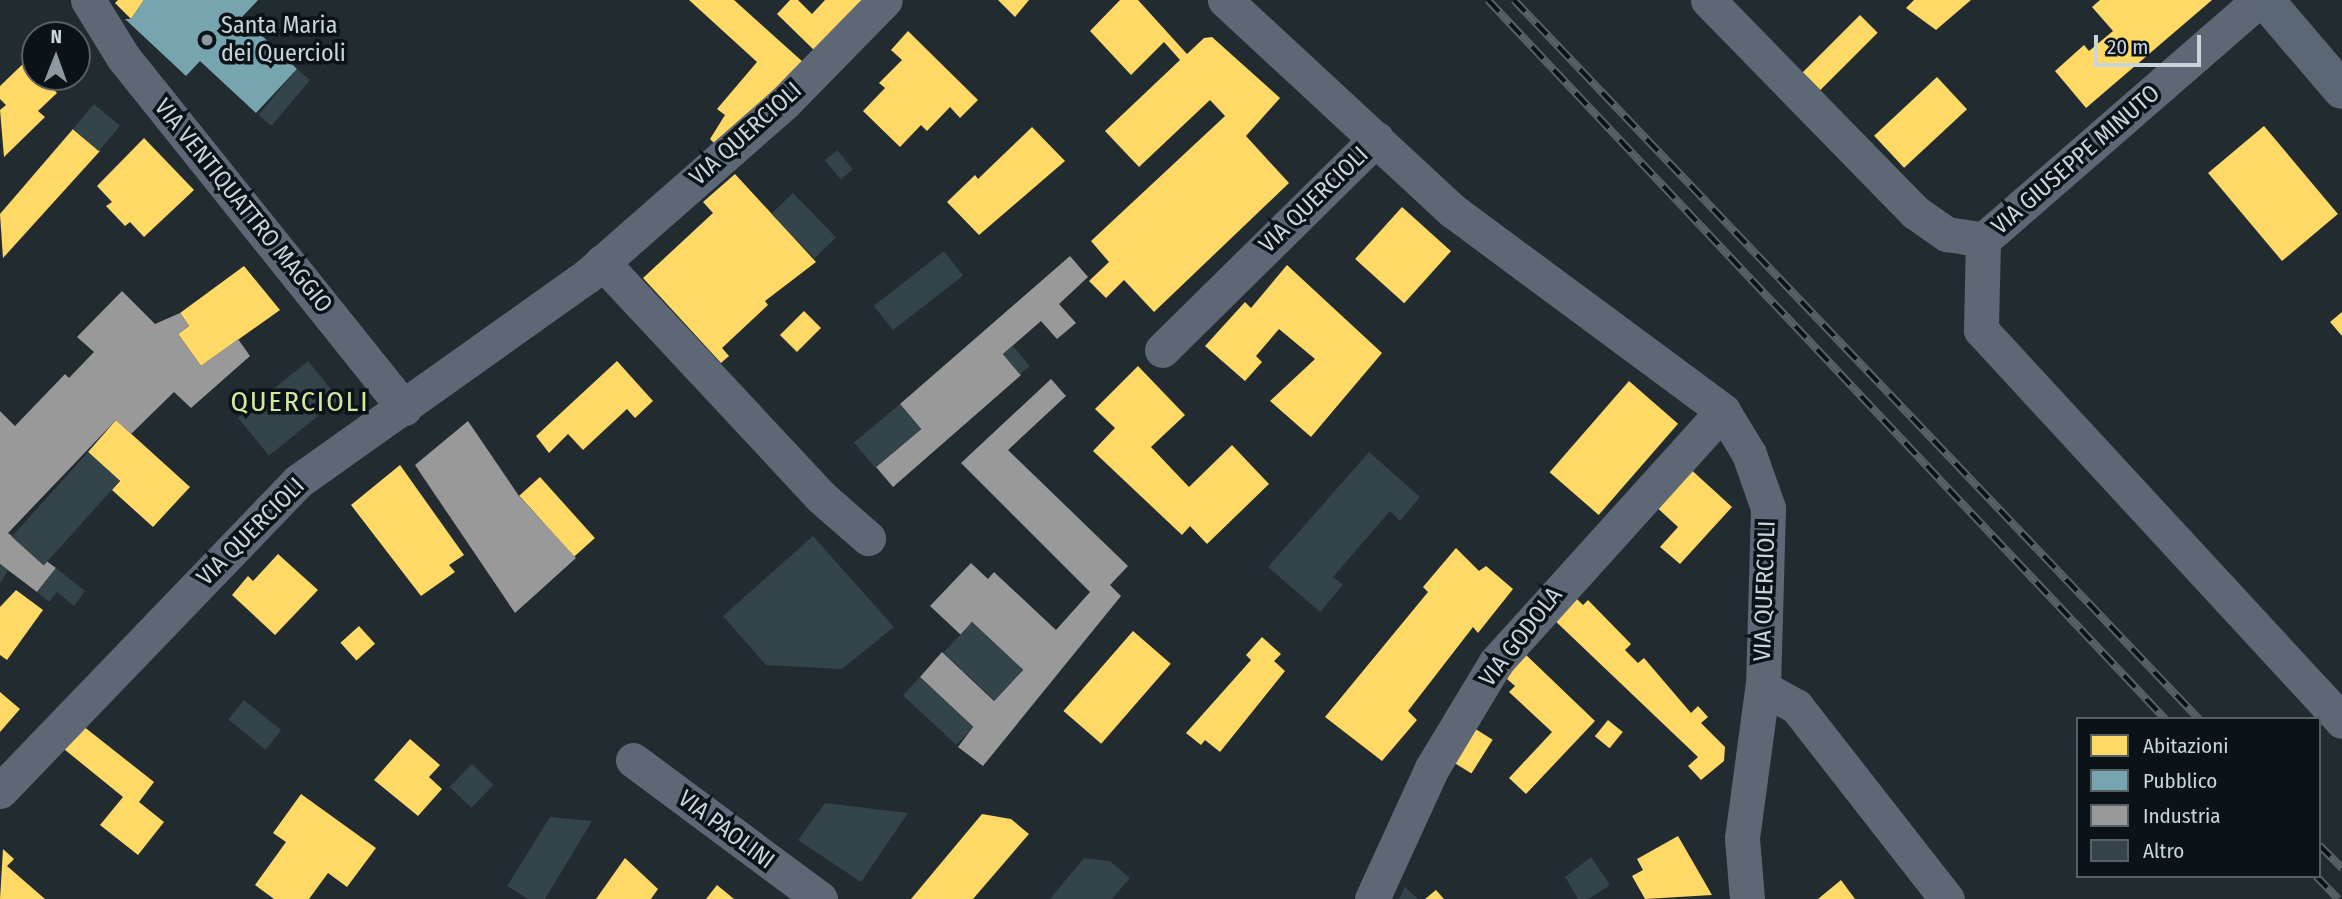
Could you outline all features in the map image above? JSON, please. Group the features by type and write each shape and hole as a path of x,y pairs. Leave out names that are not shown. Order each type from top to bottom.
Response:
{"main road":[{"path":"2265,0 2342,90"}],"street":[{"name":"VIA VENTIQUATTRO MAGGIO","path":"88,0 123,57 404,408"},
{"name":"VIA QUERCIOLI","path":"0,791 297,482 404,408 602,262 784,103 885,0"},
{"name":"VIA QUERCIOLI","path":"1225,0 1452,211 1723,411 1749,454 1768,508 1763,688 1796,706 1947,899"},
{"name":"VIA GIUSEPPE MINUTO","path":"1708,0 1915,212 1947,234 1983,240 2259,0"},
{"name":"VIA QUERCIOLI","path":"1162,350 1376,139"},
{"path":"1983,240 1981,330 2342,721"},
{"path":"602,262 820,496 868,538"},
{"name":"VIA GODOLA","path":"1372,899 1432,768 1496,662 1723,411"},
{"path":"1747,899 1742,838 1763,683"},
{"name":"VIA PAOLINI","path":"632,760 820,899"}],"building: Abitazioni":[{"path":"118,0 144,0 131,19 115,3"},
{"path":"689,0 734,0 803,62 719,148 710,139 725,115 717,109 757,62"},
{"path":"790,0 798,0 812,14 825,0 866,0 816,52 777,14"},
{"path":"998,0 1029,0 1015,17"},
{"path":"1120,0 1138,0 1187,54 1204,38 1212,37 1280,98 1246,136 1289,183 1154,312 1124,280 1106,298 1089,281 1109,262 1091,241 1225,116 1210,100 1139,167 1105,131 1180,60 1164,42 1131,75 1090,31"},
{"path":"1914,0 1971,0 1936,30 1906,8"},
{"path":"2100,0 2212,0 2086,108 2055,71 2084,45 2089,51 2113,31 2092,7"},
{"path":"1860,15 1878,33 1820,90 1803,72"},
{"path":"908,31 978,100 960,118 950,107 927,131 921,125 900,147 863,111 885,88 879,83 902,60 891,50"},
{"path":"21,66 21,91 57,93 38,111 45,117 4,157 0,110 6,105 0,99 0,86"},
{"path":"1937,77 1967,109 1904,168 1874,136"},
{"path":"2264,126 2338,214 2282,261 2208,173"},
{"path":"1032,127 1065,161 979,235 947,202 975,175 978,179"},
{"path":"73,129 100,151 3,258 0,214"},
{"path":"144,138 194,190 144,237 130,222 125,226 106,206 112,202 97,186"},
{"path":"735,174 816,262 765,301 768,305 722,348 729,356 721,363 643,278 713,213 703,202"},
{"path":"1402,207 1451,251 1404,303 1355,259"},
{"path":"1287,265 1382,353 1311,437 1270,401 1315,359 1279,329 1256,356 1262,362 1245,381 1205,346 1245,302 1251,308"},
{"path":"244,266 280,310 201,366 178,334 189,326 180,313"},
{"path":"804,311 821,328 797,352 780,335"},
{"path":"2342,312 2342,336 2330,322"},
{"path":"617,361 653,401 635,418 627,409 583,450 568,434 549,453 536,436"},
{"path":"1138,366 1185,415 1151,447 1189,487 1232,445 1269,484 1207,544 1190,526 1182,535 1093,451 1115,428 1095,409"},
{"path":"1629,381 1678,424 1599,515 1550,472"},
{"path":"116,420 190,487 153,527 112,490 120,481 88,452"},
{"path":"400,465 464,555 449,565 455,572 421,596 351,505"},
{"path":"1686,465 1732,507 1680,564 1660,547 1678,527 1652,503"},
{"path":"540,477 595,538 574,557 519,496"},
{"path":"1456,548 1479,571 1486,566 1513,589 1478,633 1473,627 1408,711 1417,720 1382,761 1325,717 1428,592 1423,587"},
{"path":"278,554 318,590 275,635 232,595 248,576 253,581"},
{"path":"16,590 43,610 7,660 0,655 0,607"},
{"path":"1572,594 1583,605 1588,600 1631,644 1625,650 1638,663 1644,658 1691,713 1698,706 1708,717 1701,723 1725,747 1724,761 1701,780 1688,766 1698,757 1550,616"},
{"path":"359,626 375,644 356,661 340,643"},
{"path":"1133,631 1171,664 1101,744 1063,711"},
{"path":"1262,637 1281,654 1274,661 1285,671 1220,752 1205,740 1201,745 1186,733 1251,660 1246,655"},
{"path":"1524,653 1595,721 1526,794 1509,778 1552,732 1509,692 1515,686 1507,679"},
{"path":"0,692 20,709 0,732"},
{"path":"1608,720 1623,732 1610,748 1595,736"},
{"path":"78,722 154,782 139,802 164,822 138,855 100,825 123,797 59,745"},
{"path":"1474,728 1493,740 1471,774 1453,762"},
{"path":"410,739 440,765 429,777 442,789 418,816 374,780"},
{"path":"301,794 376,848 347,887 328,873 309,899 274,899 255,885 286,842 273,833"},
{"path":"982,814 1011,819 1029,834 973,899 911,899"},
{"path":"1678,836 1712,895 1645,899 1632,876 1643,870 1637,859"},
{"path":"3,849 14,859 7,866 45,899 0,899"},
{"path":"625,858 658,889 651,899 596,899"},
{"path":"1841,880 1855,899 1818,899"},
{"path":"717,885 734,899 706,899"},
{"path":"1436,890 1444,899 1425,899"}],"building: Pubblico":[{"name":"Santa Maria dei Quercioli","path":"144,0 258,0 242,17 297,69 256,113 200,61 186,76 125,19 131,19"}],"building: Industria":[{"path":"1070,256 1088,277 1059,304 1076,323 1057,339 1041,321 1003,354 1021,375 893,487 876,467 921,429 900,404"},
{"path":"122,291 155,324 180,313 189,326 178,334 201,366 238,339 250,356 191,408 174,392 131,434 116,420 8,533 56,568 37,592 0,564 0,411 15,426 65,374 69,378 94,352 77,337"},
{"path":"1051,379 1066,396 1008,450 1128,566 1110,585 1121,596 983,766 958,747 973,727 920,677 942,652 994,701 1023,670 972,622 961,635 930,606 971,563 988,579 994,572 1056,630 1090,592 961,463"},
{"path":"468,421 519,496 576,558 515,613 415,465"}],"building: Altro":[{"path":"297,69 310,80 271,126 258,115"},
{"path":"94,104 120,126 99,151 73,129"},
{"path":"837,150 853,169 841,179 825,160"},
{"path":"793,193 836,238 814,258 771,214"},
{"path":"944,251 963,275 893,330 874,306"},
{"path":"1013,346 1030,366 1020,374 1003,354"},
{"path":"308,361 339,399 269,456 238,418"},
{"path":"900,404 921,429 875,468 854,443"},
{"path":"88,452 120,481 44,565 12,537"},
{"path":"1369,452 1420,497 1400,521 1390,511 1333,577 1343,585 1320,612 1268,567"},
{"path":"813,536 894,627 842,669 766,665 723,616"},
{"path":"0,564 8,570 0,584"},
{"path":"56,568 85,591 74,606 57,592 49,602 37,592"},
{"path":"972,622 1023,670 995,700 943,653"},
{"path":"920,677 973,727 956,745 903,695"},
{"path":"244,700 281,730 266,750 228,719"},
{"path":"472,764 494,785 471,808 450,787"},
{"path":"825,803 908,813 861,882 798,840"},
{"path":"550,817 592,821 545,899 528,899 507,886"},
{"path":"1591,857 1610,885 1589,899 1578,899 1565,877"},
{"path":"1084,858 1110,861 1130,878 1112,899 1050,899"},
{"path":"1405,887 1418,899 1399,899"}],"railway":[{"path":"1488,0 2163,717"},
{"path":"1514,0 2197,717"},
{"path":"2321,847 2342,868"},
{"path":"2318,878 2338,899"}],"place":[{"name":"Santa Maria dei Quercioli","path":"207,40"}],"district":[{"name":"QUERCIOLI","path":"300,402"}]}
